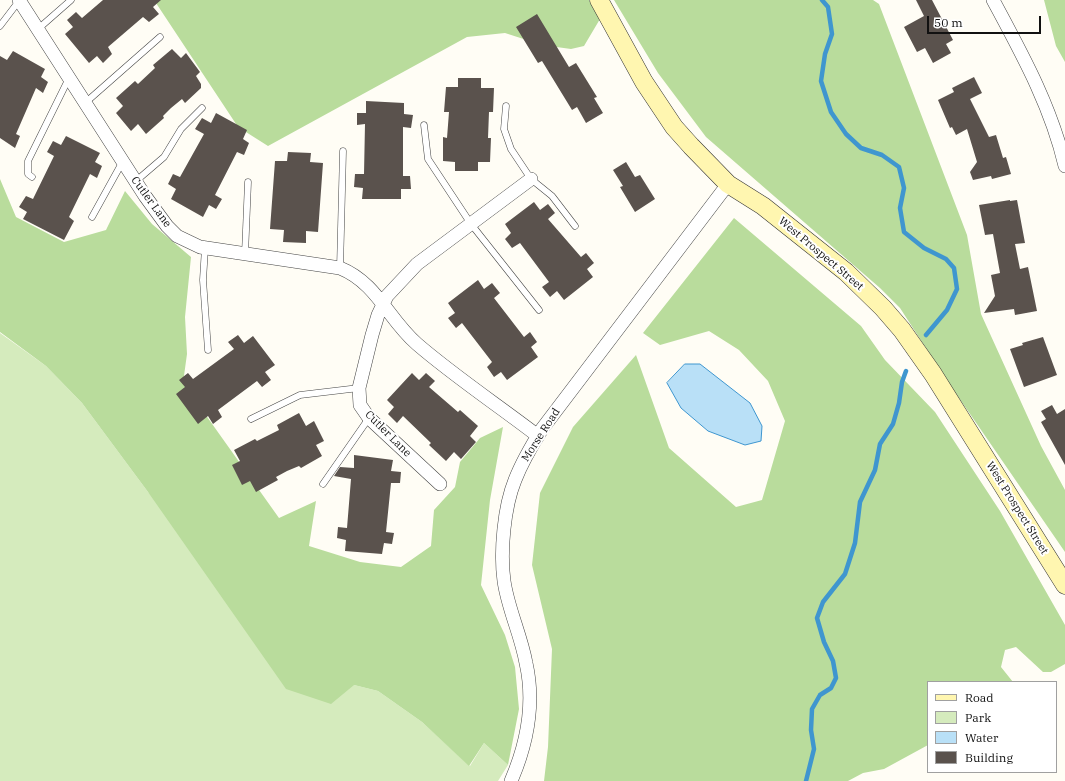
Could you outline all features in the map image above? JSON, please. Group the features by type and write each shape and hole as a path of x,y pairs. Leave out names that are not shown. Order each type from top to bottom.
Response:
{"street":[{"name":"Cutler Lane","path":"19,0 122,161 167,226 177,236 205,248 340,268 360,278 397,324 418,345 538,436"},
{"name":"West Prospect Street","path":"599,0 644,82 674,126 728,184 763,206 846,272 884,308 902,330 933,374 1065,586"},
{"path":"993,0 1036,81 1058,137 1065,166"},
{"name":"Cutler Lane","path":"440,484 369,418 360,405 359,388 372,334 382,304 393,287 417,264 531,179"},
{"name":"Morse Road","path":"511,781 520,761 528,725 530,699 526,663 504,581 502,553 505,521 514,481 528,451 538,436 728,184"}],"lane":[{"path":"0,26 19,0"},
{"path":"38,29 72,0"},
{"path":"85,103 160,37"},
{"path":"32,177 28,174 28,161 69,78"},
{"path":"506,106 504,129 511,148 531,179 552,196 575,226"},
{"path":"136,181 164,157 180,129 202,108"},
{"path":"424,126 428,159 471,224 539,310"},
{"path":"340,268 343,151"},
{"path":"92,217 122,161"},
{"path":"246,254 248,182"},
{"path":"205,248 203,280 208,350"},
{"path":"251,419 300,395 359,388"},
{"path":"323,484 369,418"}],"green space":[{"path":"154,0 589,0 600,19 584,46 571,49 542,45 505,33 467,37 268,146 238,127"},
{"path":"614,0 873,0 879,4 967,235 981,314 1041,446 1065,490 1065,552 948,382 900,308 880,288 706,137 658,73"},
{"path":"1044,0 1065,0 1065,62 1056,46"},
{"path":"0,179 16,217 64,242 106,230 125,191 152,224 191,257 185,317 187,354 183,383 279,518 316,501 309,546 360,562 401,567 431,546 434,510 455,487 460,462 480,438 503,427 490,500 481,585 505,635 515,667 519,709 508,765 484,743 469,766 422,722 378,691 354,685 331,704 286,689 148,492 82,403 46,366 0,332"},
{"path":"734,218 861,326 885,360 935,412 1000,511 1065,625 1065,664 1051,672 1043,672 1016,647 1005,650 1001,667 1012,681 927,681 927,746 884,769 863,773 848,781 544,781 548,747 552,649 532,565 540,493 573,427 636,355 669,448 736,507 762,500 785,421 768,381 739,350 709,331 660,345 643,333"},
{"path":"0,333 46,366 82,403 148,492 354,685 378,691 422,722 470,766 484,743 508,765 498,781 0,781"}],"water":[{"path":"685,364 700,364 750,403 762,426 761,441 745,445 708,431 681,408 667,383"}],"building":[{"path":"103,0 161,0 153,7 159,14 149,22 143,17 108,47 112,54 103,63 97,56 89,63 65,34 73,27 67,20 76,12 82,18"},
{"path":"916,0 932,0 953,40 946,44 951,53 933,63 925,48 917,52 904,27 924,16"},
{"path":"537,14 569,67 576,63 597,97 594,98 603,113 586,123 577,107 572,110 542,61 538,63 516,27"},
{"path":"172,49 181,58 186,53 200,72 196,76 201,84 201,88 185,103 182,99 171,108 163,116 164,118 146,134 138,124 131,131 116,113 123,106 116,98 135,81 138,84 155,68 153,65"},
{"path":"13,51 45,69 41,77 48,82 43,93 36,88 16,134 20,136 15,148 0,138 0,56 7,60"},
{"path":"974,77 982,93 970,99 989,137 996,135 1003,158 1006,157 1011,174 992,179 991,176 973,180 970,172 977,162 967,129 956,135 952,127 950,128 938,100 954,92 952,88"},
{"path":"458,78 481,78 481,88 494,88 493,112 489,112 488,138 491,138 490,162 478,162 478,171 455,171 455,162 443,161 443,137 447,138 449,112 444,112 446,87 458,87"},
{"path":"366,101 404,103 404,114 413,115 411,128 403,127 403,176 410,176 411,189 401,189 401,199 362,199 363,188 354,187 355,174 364,174 365,124 357,125 357,113 366,113"},
{"path":"216,113 247,130 243,139 249,143 244,155 237,152 215,195 222,199 216,209 209,205 203,217 171,199 176,189 168,184 173,174 180,177 204,134 195,129 202,118 211,123"},
{"path":"66,136 100,153 95,162 102,166 97,178 90,174 69,217 74,221 64,240 23,219 27,212 19,207 26,196 33,199 54,156 47,152 53,141 61,145"},
{"path":"288,152 311,153 310,162 323,163 318,232 306,231 306,243 283,242 284,230 270,229 275,161 287,161"},
{"path":"626,162 635,177 640,175 655,199 635,212 620,187 623,186 613,170"},
{"path":"1017,200 1025,243 1015,244 1020,269 1028,267 1037,311 1015,315 1014,309 984,313 995,296 991,275 1000,273 993,234 985,235 979,205"},
{"path":"534,202 540,210 548,204 555,213 548,219 581,257 586,253 594,263 587,269 593,277 564,300 557,291 550,297 542,287 549,282 520,243 512,248 505,239 511,233 505,224"},
{"path":"478,280 484,289 492,283 500,293 494,298 524,337 530,332 537,342 531,347 538,357 507,380 501,372 494,377 487,367 492,362 462,323 456,328 448,318 455,313 448,303"},
{"path":"238,335 244,343 253,336 275,365 265,372 271,380 262,387 257,381 218,410 222,417 213,424 208,416 198,424 176,394 185,387 179,380 188,373 193,379 234,349 228,342"},
{"path":"1043,337 1057,375 1024,387 1010,349 1023,345 1022,343"},
{"path":"412,373 419,380 426,373 435,381 429,387 458,412 460,410 478,426 470,436 476,442 461,459 454,452 446,461 429,445 431,443 403,416 397,423 388,414 394,407 387,400"},
{"path":"1052,405 1057,414 1065,409 1065,465 1041,422 1046,419 1041,411"},
{"path":"299,413 306,426 314,421 324,441 316,445 322,456 301,468 299,466 276,477 278,480 256,492 250,481 242,485 232,465 240,461 234,450 255,439 257,441 279,430 277,425"},
{"path":"354,455 393,460 391,471 401,472 400,483 391,483 386,532 394,533 392,544 384,543 382,554 345,551 346,540 337,538 338,527 347,528 351,479 334,476 340,467 354,468"}],"waterway":[{"path":"822,0 828,7 832,34 825,54 821,81 831,112 846,134 861,148 882,155 899,167 904,188 900,208 904,232 924,248 946,259 954,268 957,289 947,310 926,335"},
{"path":"806,781 814,749 811,730 812,709 820,695 831,688 836,678 833,661 824,642 817,618 823,602 845,574 855,543 860,502 875,470 880,444 893,424 899,403 902,382 906,371"}]}
